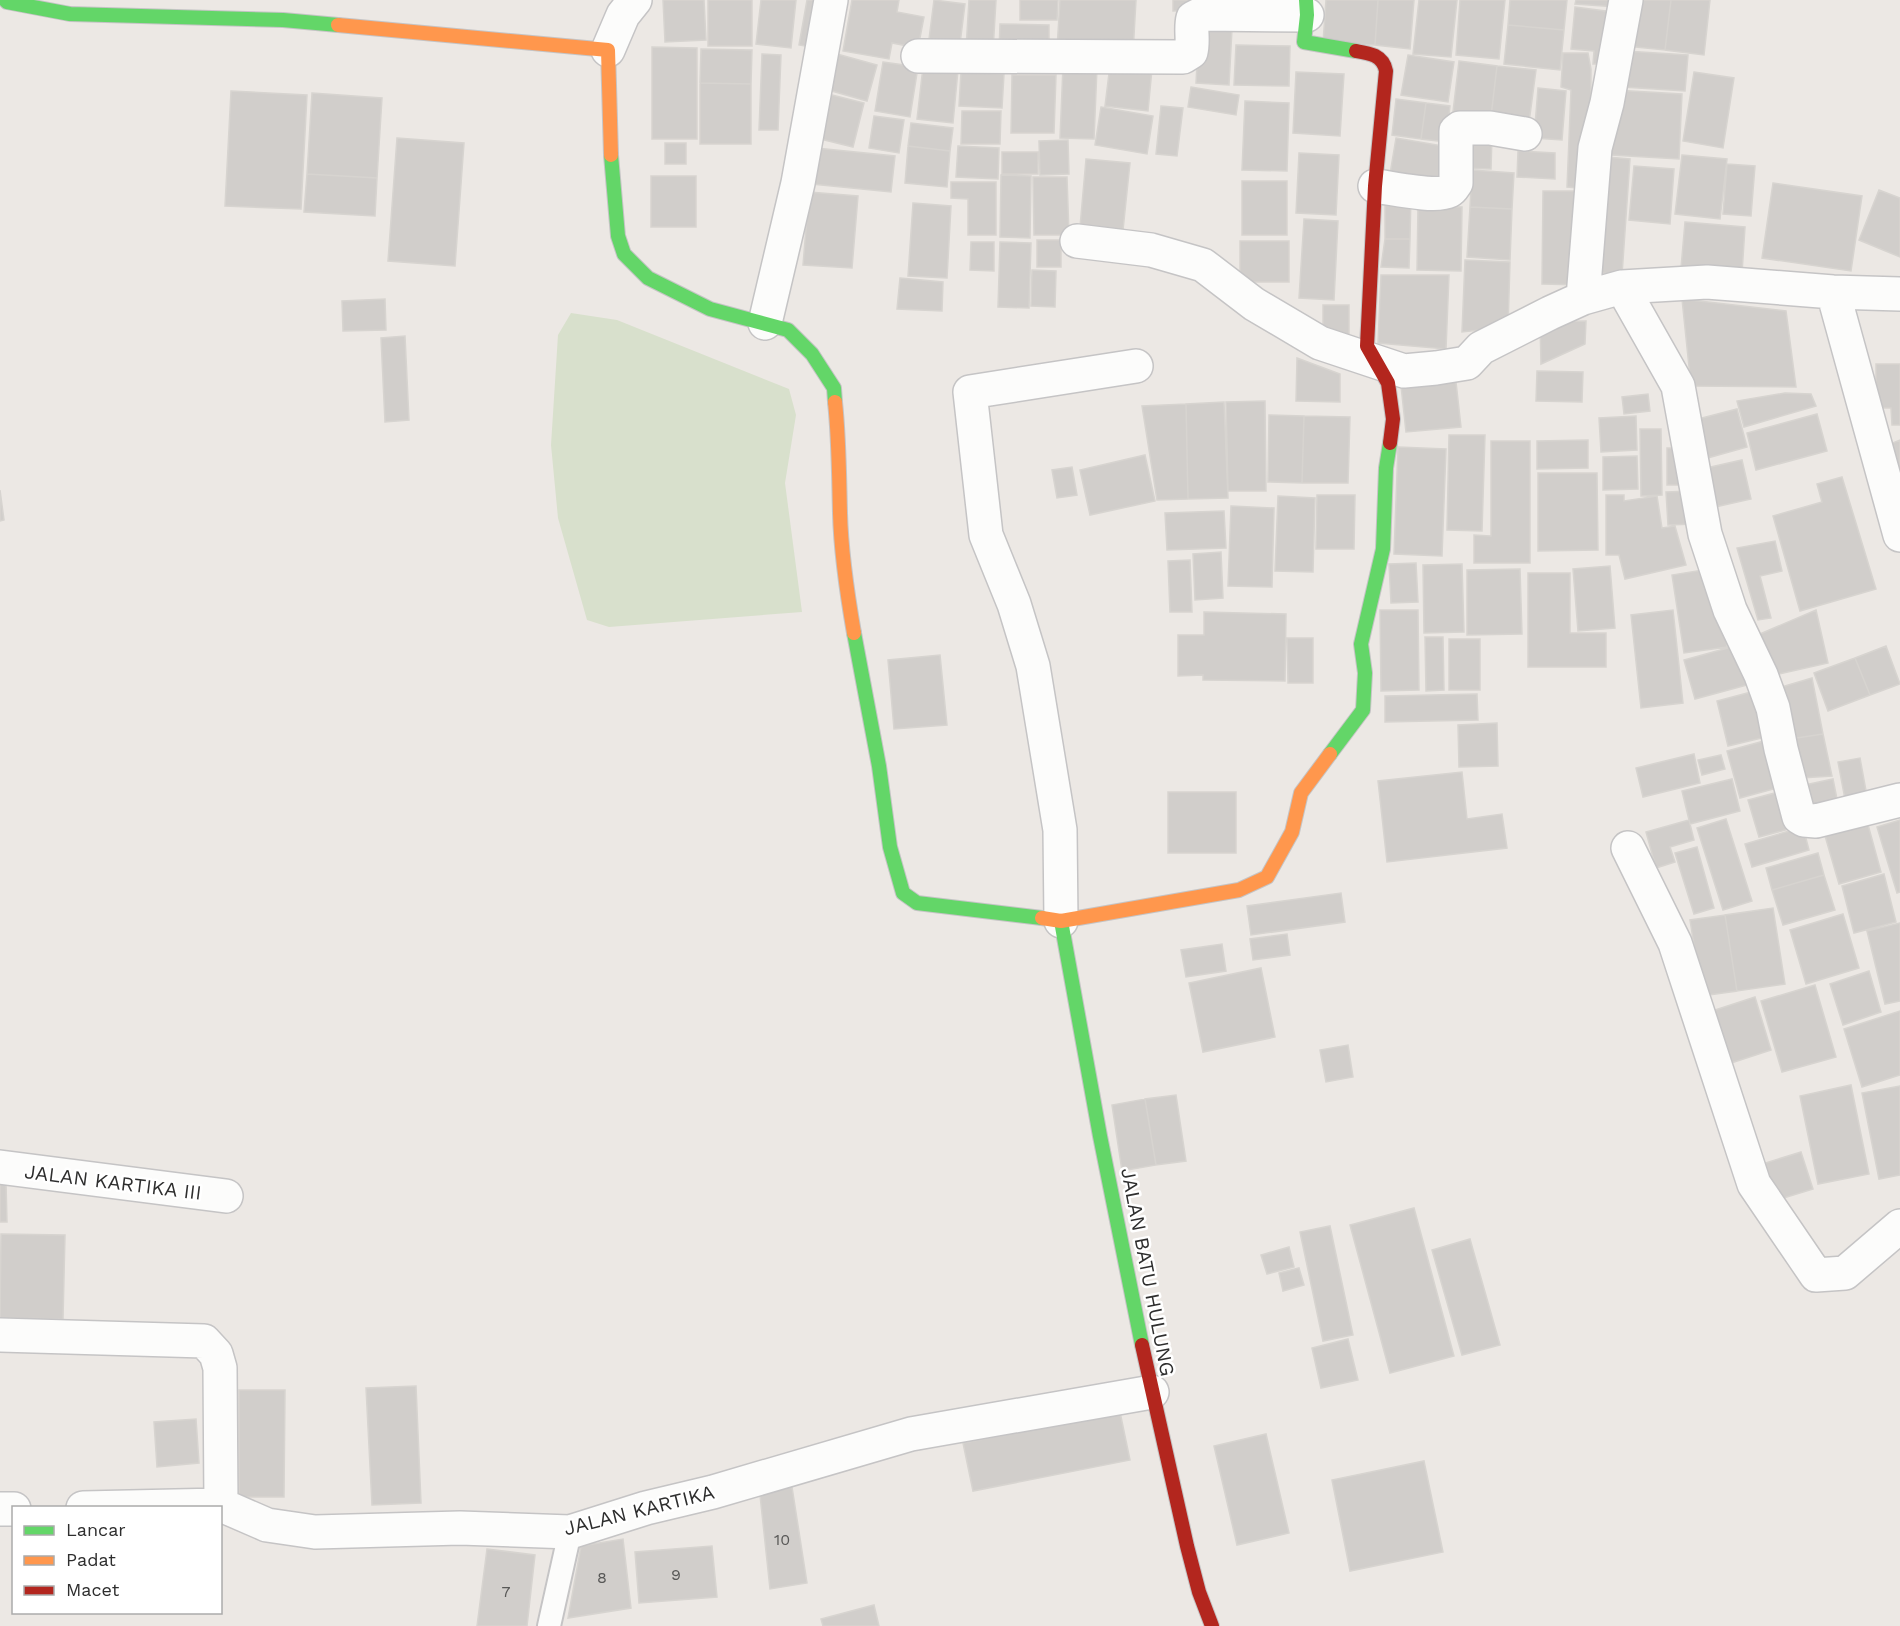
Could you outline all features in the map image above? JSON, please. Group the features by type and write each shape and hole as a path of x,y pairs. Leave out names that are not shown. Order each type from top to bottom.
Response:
{"street":[{"path":"5,0 70,14 282,10 608,50"},
{"path":"635,0 622,15 608,50 611,171 618,236 624,254 648,278 710,309 788,330 812,354 834,388 839,436 840,515 846,589 879,766 890,847 903,893 917,903 1061,921 1239,890 1267,877 1292,832 1301,793 1363,710 1365,673 1361,644 1383,549 1386,468 1393,419 1388,383 1367,346 1375,186 1386,82 1385,65 1374,54 1304,42 1307,8 1201,14 1193,18 1191,27 1193,45 1191,52 1183,57 918,56"},
{"path":"765,323 798,183 831,0"},
{"path":"1583,298 1595,148 1607,103 1626,0"},
{"path":"1375,186 1433,193 1448,192 1456,183 1456,131 1460,128 1490,128 1525,134"},
{"path":"1077,241 1151,250 1203,265 1254,304 1320,343 1404,371 1467,363 1481,348 1583,298 1622,287 1707,282 1833,292 1900,294"},
{"path":"1622,287 1678,386 1705,534 1730,610 1761,675 1773,708 1781,749 1800,817 1804,820 1816,821 1900,800"},
{"path":"1833,292 1900,535"},
{"path":"1061,921 1060,830 1033,666 1014,604 986,535 970,392 1136,366"},
{"path":"1628,849 1675,943 1754,1184 1816,1275 1845,1273 1900,1226"},
{"name":"JALAN BATU HULUNG","path":"1061,921 1100,1136 1152,1392 1187,1546 1199,1592 1212,1626"},
{"name":"JALAN KARTIKA III","path":"0,1167 226,1196"},
{"path":"0,1335 204,1341 216,1354 220,1368 221,1504"},
{"name":"JALAN KARTIKA","path":"152,1506 221,1504 267,1525 315,1532 460,1528 570,1532 646,1508 713,1492 911,1434 1152,1392"}],"lane":[{"path":"549,1626 570,1532"}],"green space":[{"path":"571,313 617,320 789,389 796,415 785,483 802,612 609,627 587,620 558,518 551,445 558,335"}],"building":[{"path":"663,0 704,0 706,40 665,42"},
{"path":"708,0 752,0 752,46 708,46"},
{"path":"761,0 796,0 791,48 756,44"},
{"path":"807,0 824,0 816,48 799,45"},
{"path":"852,0 899,0 897,12 924,17 918,48 892,43 889,59 843,51"},
{"path":"934,0 965,4 959,52 928,47"},
{"path":"969,0 996,0 993,51 966,49"},
{"path":"1020,0 1058,0 1057,20 1020,20"},
{"path":"1060,0 1136,0 1133,53 1057,49"},
{"path":"1173,0 1234,0 1234,9 1173,11"},
{"path":"1326,0 1378,0 1375,45 1323,43"},
{"path":"1378,0 1414,0 1410,49 1375,45"},
{"path":"1419,0 1457,0 1451,57 1413,54"},
{"path":"1460,0 1505,0 1499,59 1456,55"},
{"path":"1510,0 1567,0 1564,30 1508,25"},
{"path":"1576,0 1618,0 1617,7 1575,4"},
{"path":"1632,0 1671,0 1665,50 1626,46"},
{"path":"1671,0 1710,0 1704,55 1665,50"},
{"path":"1575,7 1613,12 1608,64 1593,64 1594,51 1571,49"},
{"path":"1000,24 1049,25 1049,53 999,52"},
{"path":"1508,25 1564,30 1560,70 1504,64"},
{"path":"1199,27 1232,29 1229,85 1196,83"},
{"path":"1236,45 1290,46 1289,86 1234,85"},
{"path":"652,47 697,48 697,139 652,139"},
{"path":"701,49 752,50 751,84 700,83"},
{"path":"1625,51 1688,55 1685,91 1623,87"},
{"path":"1563,53 1588,53 1591,69 1590,189 1567,187 1571,90 1561,87"},
{"path":"762,54 781,55 778,130 759,130"},
{"path":"837,54 877,65 867,101 828,90"},
{"path":"1408,55 1454,62 1448,102 1401,95"},
{"path":"1459,61 1497,66 1490,125 1452,120"},
{"path":"883,62 918,67 910,117 875,111"},
{"path":"1110,65 1152,69 1148,111 1105,106"},
{"path":"1063,66 1097,68 1094,139 1060,138"},
{"path":"1497,66 1536,70 1528,130 1490,125"},
{"path":"923,67 958,70 953,123 917,119"},
{"path":"961,72 1004,74 1002,108 959,106"},
{"path":"1296,72 1344,74 1340,136 1293,133"},
{"path":"1694,72 1734,78 1723,148 1683,141"},
{"path":"1012,75 1056,75 1054,133 1011,133"},
{"path":"700,83 751,84 751,144 700,144"},
{"path":"1191,87 1239,95 1236,115 1188,107"},
{"path":"1538,88 1566,91 1562,140 1534,138"},
{"path":"1614,90 1682,94 1679,159 1611,155"},
{"path":"231,91 307,95 301,209 225,206"},
{"path":"312,93 382,98 377,178 307,174"},
{"path":"828,94 864,103 853,147 816,138"},
{"path":"1396,99 1426,103 1421,139 1392,135"},
{"path":"1245,101 1289,103 1287,171 1242,170"},
{"path":"1426,103 1450,106 1446,142 1421,139"},
{"path":"1161,106 1183,108 1177,156 1156,154"},
{"path":"1101,107 1153,116 1147,154 1095,145"},
{"path":"962,111 1001,111 1000,144 961,144"},
{"path":"874,116 904,120 899,153 869,148"},
{"path":"911,123 953,128 950,151 908,146"},
{"path":"1464,135 1492,136 1491,169 1462,168"},
{"path":"397,138 464,143 455,266 388,261"},
{"path":"1396,138 1455,148 1447,190 1389,180"},
{"path":"1068,140 1069,174 1040,175 1039,141"},
{"path":"665,143 686,143 686,164 665,164"},
{"path":"908,146 950,151 947,187 905,183"},
{"path":"958,146 999,148 998,179 956,177"},
{"path":"816,148 895,156 891,192 812,184"},
{"path":"1518,151 1555,153 1555,179 1517,177"},
{"path":"1002,152 1038,152 1038,174 1002,174"},
{"path":"1299,153 1339,155 1336,215 1296,213"},
{"path":"1682,155 1727,159 1720,219 1675,214"},
{"path":"1595,156 1630,159 1622,275 1587,272"},
{"path":"1086,159 1130,163 1123,230 1080,227"},
{"path":"1727,164 1755,166 1751,216 1723,214"},
{"path":"1634,166 1674,169 1670,224 1629,220"},
{"path":"1472,170 1514,173 1512,209 1470,207"},
{"path":"307,174 377,178 375,216 304,212"},
{"path":"1001,175 1031,176 1030,238 1000,237"},
{"path":"651,176 696,176 696,227 651,227"},
{"path":"1033,177 1067,177 1069,235 1034,235"},
{"path":"1242,181 1287,181 1287,235 1242,235"},
{"path":"951,182 996,182 996,235 968,235 968,199 951,198"},
{"path":"1773,183 1862,196 1851,271 1762,258"},
{"path":"1879,190 1900,198 1900,257 1859,240"},
{"path":"1543,191 1583,191 1582,285 1542,284"},
{"path":"809,192 858,196 852,268 803,265"},
{"path":"1385,194 1411,194 1410,239 1385,239"},
{"path":"913,203 951,206 947,278 908,276"},
{"path":"1418,206 1462,207 1461,271 1417,270"},
{"path":"1470,207 1512,209 1510,260 1467,257"},
{"path":"1304,219 1338,221 1334,300 1299,298"},
{"path":"1685,222 1745,227 1742,273 1681,268"},
{"path":"1385,239 1410,239 1409,268 1381,267"},
{"path":"1037,240 1061,240 1061,267 1037,267"},
{"path":"1240,241 1289,241 1289,282 1240,282"},
{"path":"971,242 994,242 994,271 970,270"},
{"path":"1000,242 1031,243 1029,308 998,307"},
{"path":"1465,260 1510,262 1508,327 1462,332"},
{"path":"1032,270 1056,271 1055,307 1031,306"},
{"path":"1381,275 1449,275 1446,349 1378,343"},
{"path":"900,278 943,282 942,311 897,309"},
{"path":"385,299 386,330 343,331 342,301"},
{"path":"1682,299 1786,311 1796,387 1691,386"},
{"path":"1323,305 1349,305 1349,336 1323,336"},
{"path":"1586,321 1585,344 1541,364 1540,322"},
{"path":"405,336 409,420 385,422 381,338"},
{"path":"1297,358 1340,374 1340,402 1296,401"},
{"path":"1876,364 1900,364 1900,425 1892,425 1891,408 1876,408"},
{"path":"1537,371 1583,372 1582,402 1536,401"},
{"path":"1456,382 1461,427 1406,432 1401,386"},
{"path":"1785,393 1811,394 1816,406 1744,427 1737,401"},
{"path":"1648,394 1650,411 1624,414 1622,397"},
{"path":"1265,401 1266,491 1228,491 1226,402"},
{"path":"1224,402 1228,498 1188,499 1186,404"},
{"path":"1186,404 1188,499 1157,500 1142,406"},
{"path":"1737,409 1747,447 1704,459 1694,420"},
{"path":"1817,414 1827,451 1756,470 1747,433"},
{"path":"1269,415 1304,416 1302,483 1268,482"},
{"path":"1304,416 1350,417 1348,483 1302,483"},
{"path":"1636,416 1637,450 1601,452 1599,418"},
{"path":"1640,429 1661,429 1662,495 1641,496"},
{"path":"1449,435 1485,435 1482,531 1447,530"},
{"path":"1588,440 1588,468 1537,469 1537,441"},
{"path":"1900,440 1900,504 1878,449"},
{"path":"1491,441 1530,441 1530,563 1474,563 1474,535 1491,536"},
{"path":"1398,447 1446,449 1442,556 1394,554"},
{"path":"1667,448 1684,448 1684,485 1667,485"},
{"path":"1145,455 1155,501 1090,515 1080,470"},
{"path":"1637,456 1638,489 1603,490 1603,457"},
{"path":"1742,460 1751,499 1706,509 1697,470"},
{"path":"1072,467 1077,495 1057,498 1052,470"},
{"path":"1538,473 1597,473 1598,550 1538,551"},
{"path":"1842,477 1876,589 1800,611 1773,516 1822,502 1817,484"},
{"path":"0,490 4,520 0,521"},
{"path":"1692,491 1694,524 1668,525 1666,492"},
{"path":"1317,495 1355,495 1354,549 1316,549"},
{"path":"1606,495 1624,495 1624,501 1657,496 1662,528 1675,526 1686,565 1625,579 1619,555 1606,555"},
{"path":"1278,496 1315,498 1313,572 1275,571"},
{"path":"1231,506 1274,508 1272,587 1228,586"},
{"path":"1224,511 1226,548 1167,550 1165,513"},
{"path":"1775,541 1782,571 1760,576 1771,618 1758,620 1737,548"},
{"path":"1221,552 1223,598 1195,600 1193,554"},
{"path":"1190,560 1192,612 1170,612 1168,561"},
{"path":"1416,563 1418,602 1391,603 1389,564"},
{"path":"1462,564 1464,632 1424,633 1423,565"},
{"path":"1610,566 1615,628 1578,631 1573,569"},
{"path":"1715,568 1727,647 1684,653 1672,575"},
{"path":"1520,569 1522,634 1467,635 1467,570"},
{"path":"1528,573 1570,573 1570,633 1606,633 1606,667 1528,667"},
{"path":"1380,610 1418,610 1419,690 1381,691"},
{"path":"1673,610 1683,703 1641,708 1631,615"},
{"path":"1816,610 1828,663 1770,676 1760,634"},
{"path":"1204,612 1286,614 1285,681 1203,680 1203,675 1178,676 1178,635 1204,635"},
{"path":"1425,637 1443,637 1444,690 1426,691"},
{"path":"1287,638 1313,638 1313,683 1288,683"},
{"path":"1449,639 1480,639 1480,690 1449,690"},
{"path":"1735,646 1747,685 1695,699 1684,660"},
{"path":"1886,646 1900,684 1870,695 1855,658"},
{"path":"940,655 947,725 894,729 888,660"},
{"path":"1855,658 1870,695 1828,711 1814,673"},
{"path":"1812,678 1823,734 1790,739 1778,688"},
{"path":"1755,691 1766,737 1728,746 1717,701"},
{"path":"1477,694 1478,720 1385,722 1385,696"},
{"path":"1497,723 1498,766 1459,767 1458,725"},
{"path":"1823,734 1832,776 1801,778 1790,739"},
{"path":"1764,741 1777,788 1740,798 1727,751"},
{"path":"1694,754 1700,783 1643,797 1636,768"},
{"path":"1721,755 1725,769 1702,775 1698,760"},
{"path":"1860,758 1869,807 1847,810 1838,762"},
{"path":"1462,772 1467,819 1502,814 1507,848 1387,862 1378,781"},
{"path":"1732,779 1740,811 1690,824 1682,791"},
{"path":"1833,779 1839,809 1801,816 1795,787"},
{"path":"1790,789 1800,826 1759,837 1748,800"},
{"path":"1168,792 1236,792 1236,853 1168,853"},
{"path":"1864,810 1881,872 1839,884 1821,822"},
{"path":"1726,819 1752,901 1723,910 1697,828"},
{"path":"1689,820 1694,840 1670,847 1675,862 1656,868 1646,832"},
{"path":"1900,820 1900,892 1897,893 1877,827"},
{"path":"1803,827 1809,850 1752,867 1745,844"},
{"path":"1697,847 1714,908 1694,914 1675,853"},
{"path":"1818,853 1824,875 1772,890 1766,868"},
{"path":"1884,874 1896,922 1854,933 1842,886"},
{"path":"1824,875 1835,910 1783,925 1772,890"},
{"path":"1341,893 1345,922 1251,935 1247,906"},
{"path":"1773,908 1785,984 1737,991 1725,915"},
{"path":"1843,914 1859,968 1806,984 1790,930"},
{"path":"1725,915 1737,991 1702,996 1690,920"},
{"path":"1900,923 1900,1001 1885,1004 1867,931"},
{"path":"1287,934 1290,955 1253,960 1250,939"},
{"path":"1222,944 1226,971 1186,977 1181,950"},
{"path":"1261,968 1275,1037 1203,1052 1189,983"},
{"path":"1869,971 1881,1012 1843,1025 1830,984"},
{"path":"1815,985 1836,1057 1782,1072 1761,1001"},
{"path":"1755,997 1771,1050 1725,1065 1709,1012"},
{"path":"1900,1011 1900,1075 1862,1087 1844,1029"},
{"path":"1348,1045 1353,1077 1326,1082 1320,1050"},
{"path":"1851,1085 1869,1174 1818,1184 1800,1096"},
{"path":"1900,1086 1900,1175 1879,1179 1862,1093"},
{"path":"1176,1095 1186,1161 1156,1165 1145,1099"},
{"path":"1145,1099 1156,1165 1122,1171 1112,1105"},
{"path":"1801,1152 1813,1189 1771,1202 1759,1165"},
{"path":"0,1183 6,1183 7,1222 0,1222"},
{"path":"1414,1208 1454,1356 1390,1373 1350,1225"},
{"path":"1330,1226 1353,1335 1323,1341 1300,1232"},
{"path":"1,1234 65,1235 63,1319 0,1318"},
{"path":"1470,1239 1500,1345 1462,1355 1432,1250"},
{"path":"1289,1247 1294,1267 1267,1274 1261,1255"},
{"path":"1299,1268 1304,1285 1283,1291 1279,1273"},
{"path":"1348,1339 1358,1380 1321,1388 1312,1348"},
{"path":"416,1386 421,1503 372,1505 366,1388"},
{"path":"239,1390 285,1390 284,1497 239,1497"},
{"path":"1120,1412 1130,1460 973,1491 963,1443"},
{"path":"196,1419 199,1463 157,1467 154,1422"},
{"path":"1266,1434 1289,1533 1237,1545 1214,1446"},
{"path":"1424,1461 1443,1552 1350,1571 1332,1480"},
{"path":"792,1487 807,1583 770,1589 760,1495"},
{"path":"623,1539 631,1608 568,1618 581,1546"},
{"path":"712,1546 717,1597 639,1603 635,1552"},
{"path":"487,1549 535,1555 527,1626 477,1626"},
{"path":"874,1605 879,1626 823,1626 821,1619"}],"traffic: fast":[{"path":"5,0 70,14 283,20 338,25"},
{"path":"1306,0 1304,42 1356,51"},
{"path":"611,155 618,236 624,254 648,278 710,309 788,330 812,354 834,388 835,402"},
{"path":"1330,754 1363,710 1365,673 1361,644 1383,549 1386,468 1390,443"},
{"path":"854,633 879,766 890,847 903,893 917,903 1042,918"},
{"path":"1061,921 1100,1136 1142,1345"}],"traffic: slow":[{"path":"338,25 608,50 611,155"},
{"path":"835,402 842,543 854,633"},
{"path":"1042,918 1061,921 1239,890 1267,877 1292,832 1301,793 1330,754"}],"traffic: jam":[{"path":"1356,51 1379,58 1386,71 1375,186 1367,346 1388,383 1393,419 1390,443"},
{"path":"1142,1345 1187,1546 1199,1592 1212,1626"}]}
